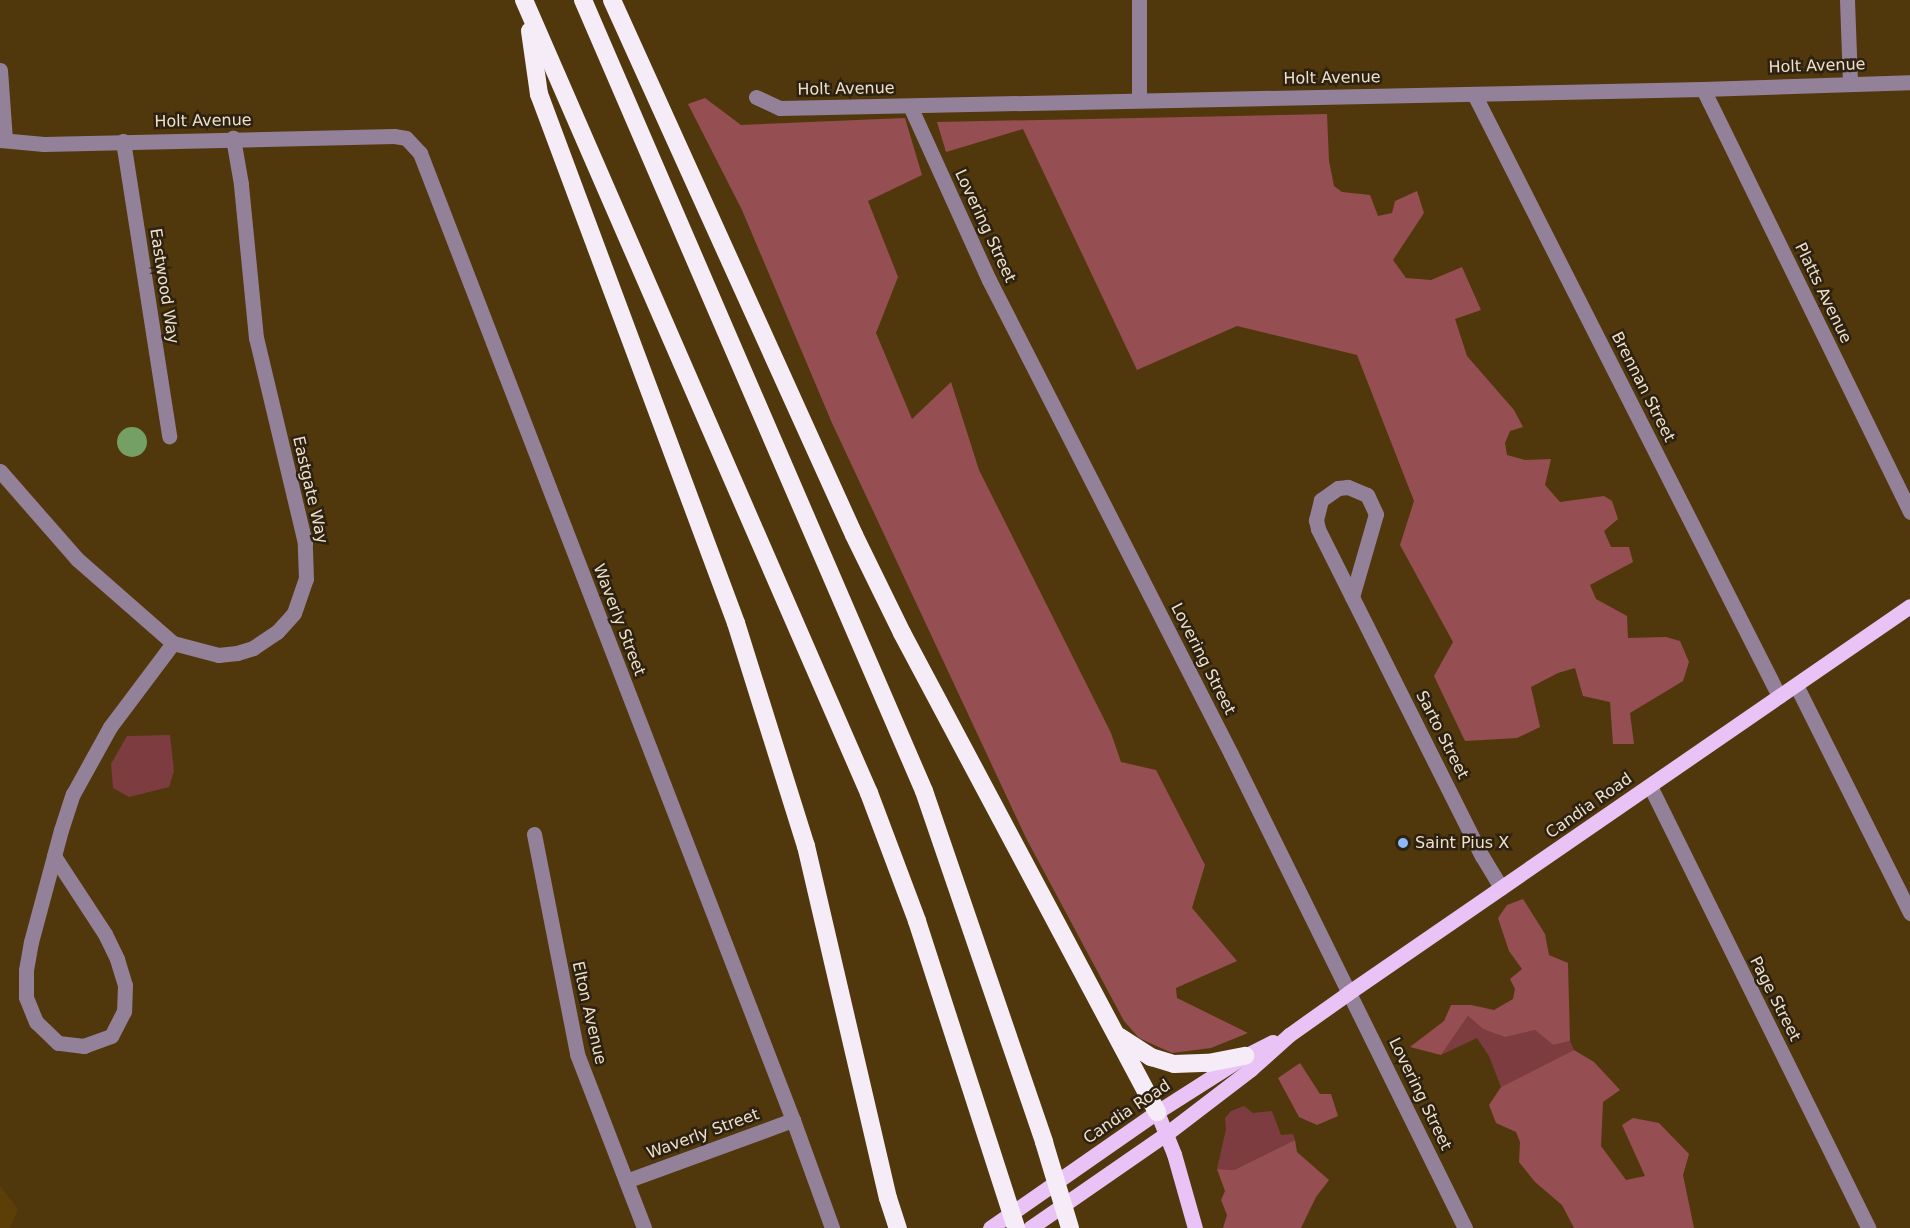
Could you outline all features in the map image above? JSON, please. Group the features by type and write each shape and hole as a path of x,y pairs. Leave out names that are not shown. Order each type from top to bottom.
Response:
{"highway":[{"path":"583,0 924,791 1044,1143 1070,1228"},
{"path":"612,0 878,584 1157,1112"},
{"path":"525,3 869,793 917,921 1016,1228"},
{"path":"525,3 539,94 736,623 806,846 888,1198 898,1228"},
{"path":"1118,1035 1151,1057 1174,1064 1208,1063 1245,1056"},
{"path":"885,1228 888,1198"}],"main road":[{"name":"Candia Road","path":"1030,1228 1166,1134 1251,1069 1289,1035 1348,993 1910,606"},
{"name":"Candia Road","path":"990,1228 1157,1112 1245,1056 1289,1035"},
{"path":"1157,1112 1195,1228"}],"street":[{"path":"1139,0 1139,100"},
{"path":"1847,0 1850,83"},
{"path":"0,70 2,140"},
{"name":"Holt Avenue","path":"756,97 780,108 1703,89 1850,83 1909,85"},
{"name":"Platts Avenue","path":"1703,89 1910,512"},
{"name":"Brennan Street","path":"1474,94 1779,696"},
{"name":"Lovering Street","path":"910,106 989,280 1231,754 1348,993 1361,1012 1465,1228"},
{"name":"Holt Avenue","path":"2,140 44,144 345,136 406,138"},
{"name":"Eastgate Way","path":"0,471 76,559 173,643 218,655 253,648 277,632 294,613 306,579 305,543 256,338 233,138"},
{"name":"Waverly Street","path":"406,138 420,153 424,163 793,1120 832,1228"},
{"name":"Eastwood Way","path":"123,141 169,436"},
{"name":"Sarto Street","path":"1352,597 1376,514 1367,495 1348,487 1338,488 1321,500 1316,520 1352,597 1482,856 1501,888"},
{"path":"54,856 105,934 117,959 124,985 124,1011 111,1036 84,1046 58,1043 36,1023 26,997 26,970 31,942 54,856 73,794 90,760 129,700 173,643"},
{"path":"1796,685 1910,913"},
{"name":"Page Street","path":"1650,786 1868,1228"},
{"name":"Elton Avenue","path":"534,834 577,1054 644,1228"},
{"name":"Waverly Street","path":"626,1182 793,1120"}],"shaded area":[{"path":"705,98 741,125 905,118 922,175 868,201 898,277 876,333 912,419 951,382 979,470 1111,733 1121,762 1156,770 1205,865 1192,908 1237,961 1176,988 1177,998 1248,1033 1211,1048 1172,1053 1139,1038 1124,1021 1026,838 832,423 742,210 688,104"},
{"path":"1327,114 1329,161 1334,186 1342,192 1370,195 1378,216 1392,213 1395,201 1417,191 1424,213 1393,260 1406,278 1431,280 1462,267 1481,310 1455,319 1467,356 1514,410 1523,427 1510,431 1505,443 1507,455 1525,460 1551,459 1545,485 1560,502 1604,496 1612,501 1618,519 1604,531 1611,547 1629,547 1633,562 1590,585 1596,599 1627,616 1628,638 1666,637 1680,641 1689,662 1683,681 1630,713 1634,744 1613,744 1610,702 1583,696 1575,668 1558,673 1531,687 1540,727 1517,738 1465,741 1434,676 1453,642 1400,545 1414,501 1357,355 1237,326 1137,370 1023,129 946,152 937,122"},
{"path":"132,427 142,432 147,442 142,452 132,457 122,452 117,442 122,432"},
{"path":"170,735 174,771 169,787 129,797 113,788 111,764 127,736"},
{"path":"1523,899 1545,934 1549,955 1568,963 1570,1041 1553,1045 1535,1030 1505,1037 1483,1029 1468,1016 1441,1055 1410,1047 1444,1021 1451,1005 1471,1005 1494,1010 1513,999 1515,989 1510,979 1522,969 1509,951 1498,918 1507,905"},
{"path":"1468,1016 1483,1029 1535,1030 1553,1045 1570,1041 1574,1050 1501,1087 1489,1056 1477,1038 1441,1055"},
{"path":"1574,1050 1594,1062 1620,1090 1603,1102 1601,1146 1626,1180 1645,1176 1622,1125 1633,1118 1659,1123 1689,1154 1683,1175 1694,1228 1574,1228 1562,1205 1535,1182 1519,1162 1520,1142 1516,1132 1496,1123 1489,1105 1501,1087"},
{"path":"1300,1063 1320,1094 1331,1094 1338,1116 1317,1125 1299,1117 1278,1078"},
{"path":"1244,1106 1253,1113 1272,1111 1281,1135 1293,1134 1295,1140 1234,1170 1217,1169 1226,1129 1225,1118 1231,1111"},
{"path":"1295,1140 1297,1152 1329,1180 1316,1197 1301,1228 1223,1228 1227,1215 1221,1200 1225,1191 1217,1169 1234,1170"},
{"path":"0,1186 18,1209 10,1228 0,1228"}],"place":[{"name":"Saint Pius X","path":"1403,843"}]}
